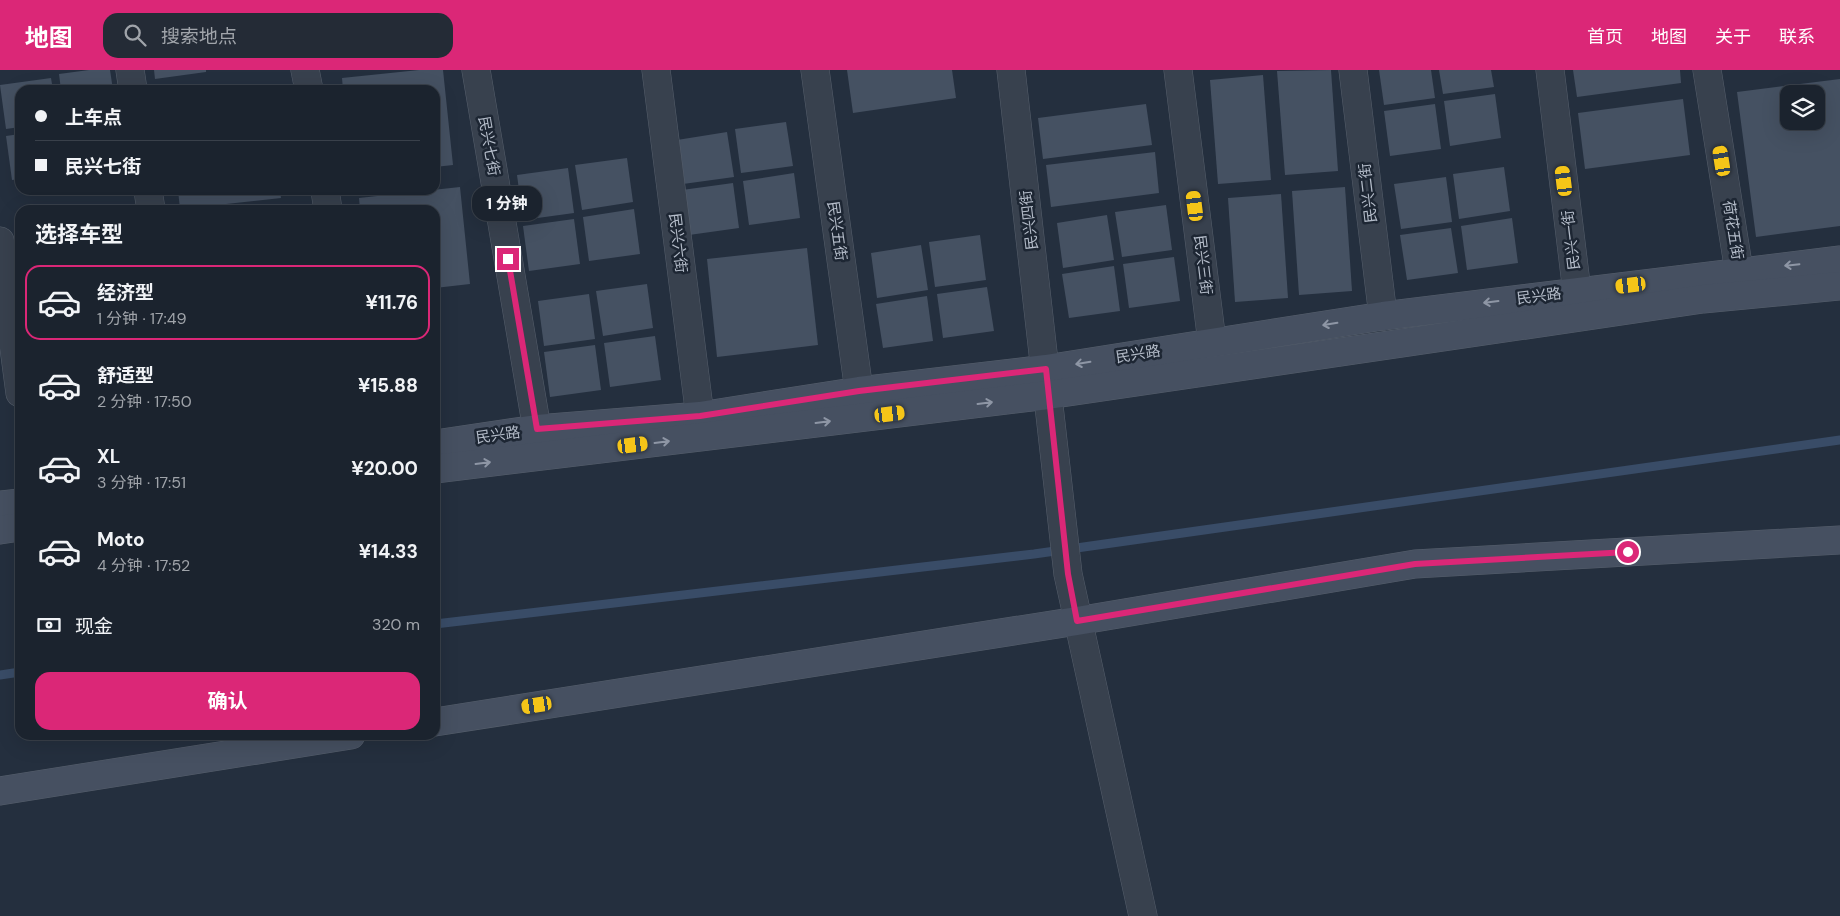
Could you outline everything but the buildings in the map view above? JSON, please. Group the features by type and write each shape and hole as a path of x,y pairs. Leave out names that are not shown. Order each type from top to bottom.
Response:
{"street":[{"path":"130,70 132,85"},
{"path":"305,70 307,85"},
{"name":"民兴七街","path":"476,70 537,429"},
{"name":"民兴六街","path":"656,70 700,416"},
{"name":"民兴五街","path":"815,70 859,391"},
{"name":"民兴四街","path":"1011,70 1068,574 1143,916"},
{"name":"民兴三街","path":"1178,70 1212,342"},
{"name":"民兴二街","path":"1353,70 1383,316"},
{"name":"民兴一街","path":"1550,70 1577,292"},
{"name":"荷花五街","path":"1707,70 1739,271"},
{"path":"0,241 15,355"},
{"name":"民兴路","path":"440,443 537,429 700,416 859,391 1047,382 1212,342 1383,316 1840,260"},
{"name":"民兴路","path":"440,468 1047,382 1703,299 1840,286"},
{"path":"0,505 15,504"},
{"path":"0,530 15,528"},
{"path":"440,721 1077,621 1415,564 1840,540"},
{"path":"0,791 320,740"}],"waterway":[{"path":"440,623 1034,554 1840,440"},
{"path":"0,675 15,673"}],"route":[{"path":"508,259 537,429 700,416 859,391 1046,369 1068,574 1077,621 1415,564 1628,552"}]}
